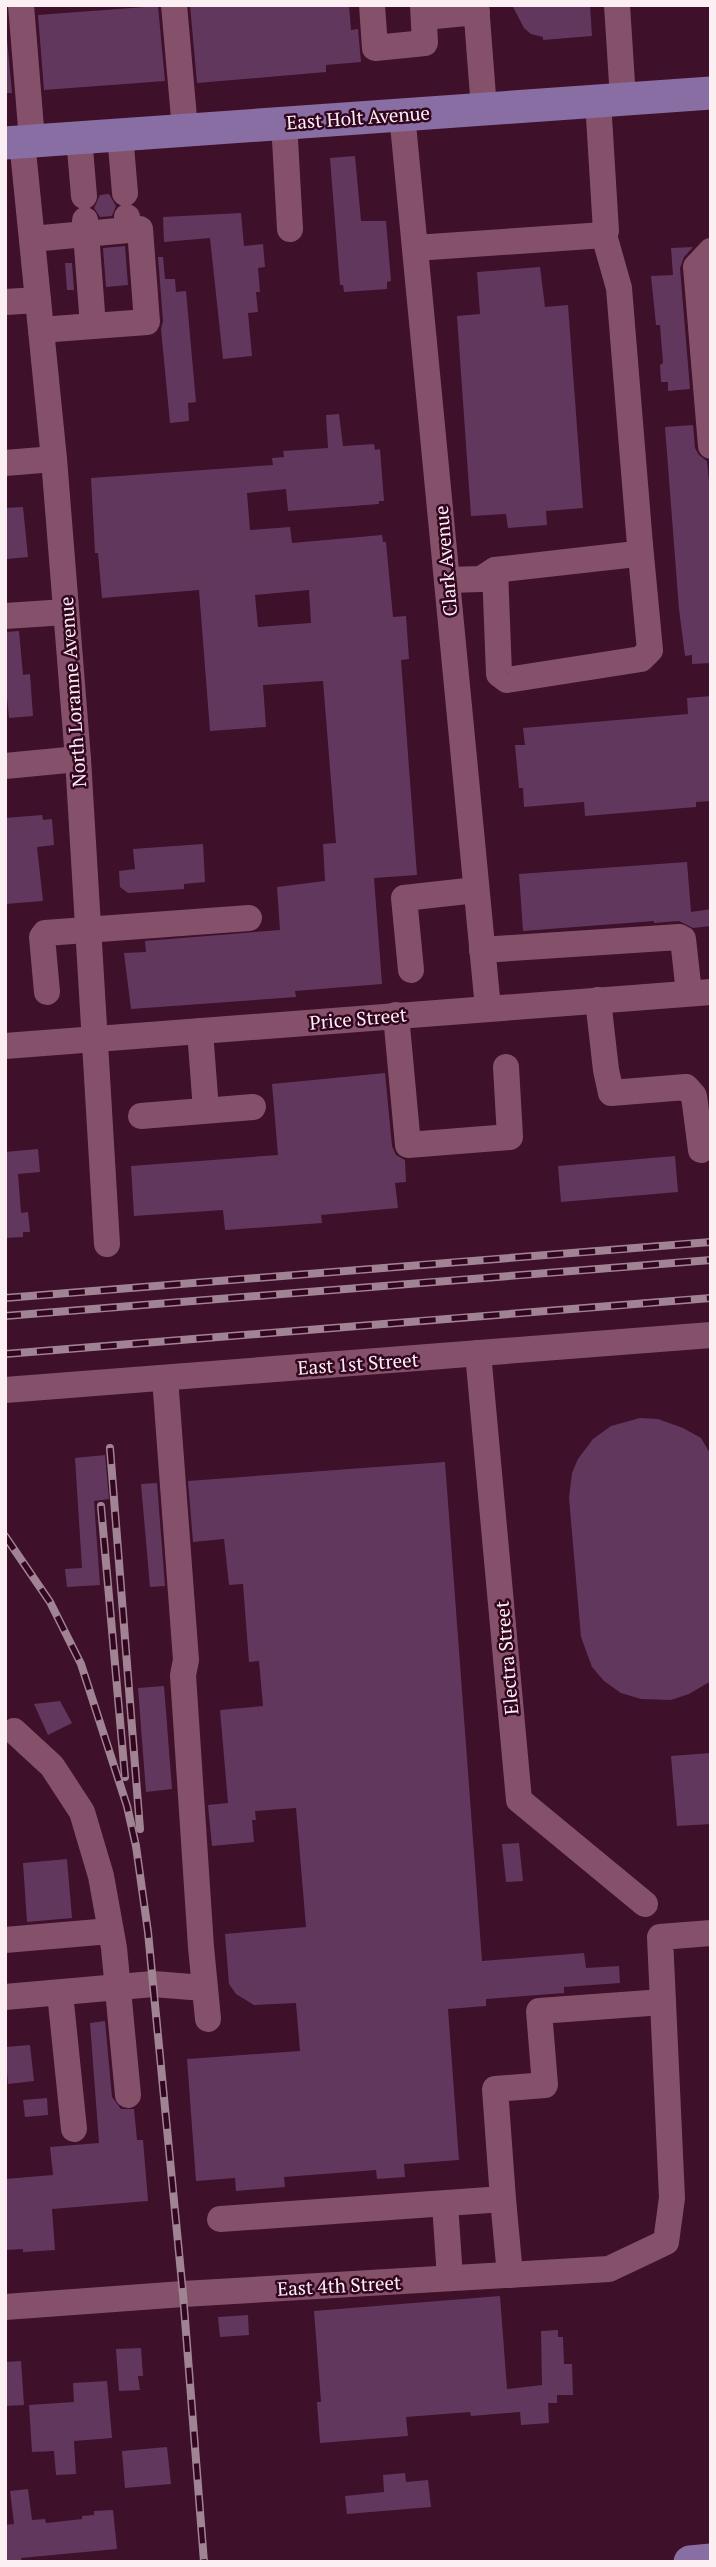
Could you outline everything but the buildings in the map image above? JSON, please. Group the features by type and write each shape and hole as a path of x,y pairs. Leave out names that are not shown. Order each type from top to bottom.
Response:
{"main road":[{"name":"East Holt Avenue","path":"20,141 711,93"},
{"path":"690,2562 711,2560"}],"street":[{"name":"North Loranne Avenue","path":"21,5 20,141 54,459 78,760 107,1244"},
{"path":"174,5 185,129"},
{"path":"372,5 375,48 425,43 423,11 476,8 484,109"},
{"path":"495,570 499,674 507,680 641,659 650,650 619,288 604,235 617,5"},
{"name":"Clark Avenue","path":"402,114 488,1008"},
{"path":"284,122 290,229"},
{"path":"41,330 147,322 140,229 127,213 120,134"},
{"path":"79,137 93,326"},
{"path":"32,239 85,217 127,213"},
{"path":"415,248 604,235"},
{"path":"711,251 696,267 711,446"},
{"path":"5,302 38,300"},
{"path":"5,463 54,459"},
{"path":"447,580 481,579 495,570 636,554 640,545"},
{"path":"5,616 66,612"},
{"path":"5,765 78,760"},
{"path":"411,970 404,898 476,890"},
{"path":"47,992 42,937 48,932 249,918"},
{"path":"482,950 679,937 683,939 700,993"},
{"name":"Price Street","path":"5,1046 700,993"},
{"path":"598,1000 611,1093 686,1087 694,1096 701,1150"},
{"path":"396,1015 408,1145 510,1137 506,1067"},
{"path":"200,1031 206,1110"},
{"path":"141,1116 253,1107"},
{"name":"East 1st Street","path":"5,1390 711,1335"},
{"name":"Electra Street","path":"478,1353 519,1800 645,1904"},
{"path":"165,1378 186,1660 183,1675 201,1947 208,2019"},
{"path":"14,1731 52,1766 82,1812 101,1876 110,1931 128,2095"},
{"path":"5,1940 110,1931"},
{"path":"510,2275 495,2089 545,2085 539,2011 663,2002 660,1937 711,1933"},
{"path":"153,1984 201,1947"},
{"path":"5,1997 153,1984 204,1988"},
{"path":"60,1993 74,2129"},
{"name":"East 4th Street","path":"5,2307 609,2269 666,2242 672,2199 663,2002"},
{"path":"220,2219 503,2199"},
{"path":"445,2204 450,2278"}],"railway":[{"path":"5,1298 711,1242"},
{"path":"5,1316 711,1260"},
{"path":"5,1354 711,1298"},
{"path":"110,1448 140,1829"},
{"path":"101,1506 125,1777"},
{"path":"5,1536 50,1602 81,1664 127,1806 136,1846 148,1932 183,2294 204,2562"}]}
